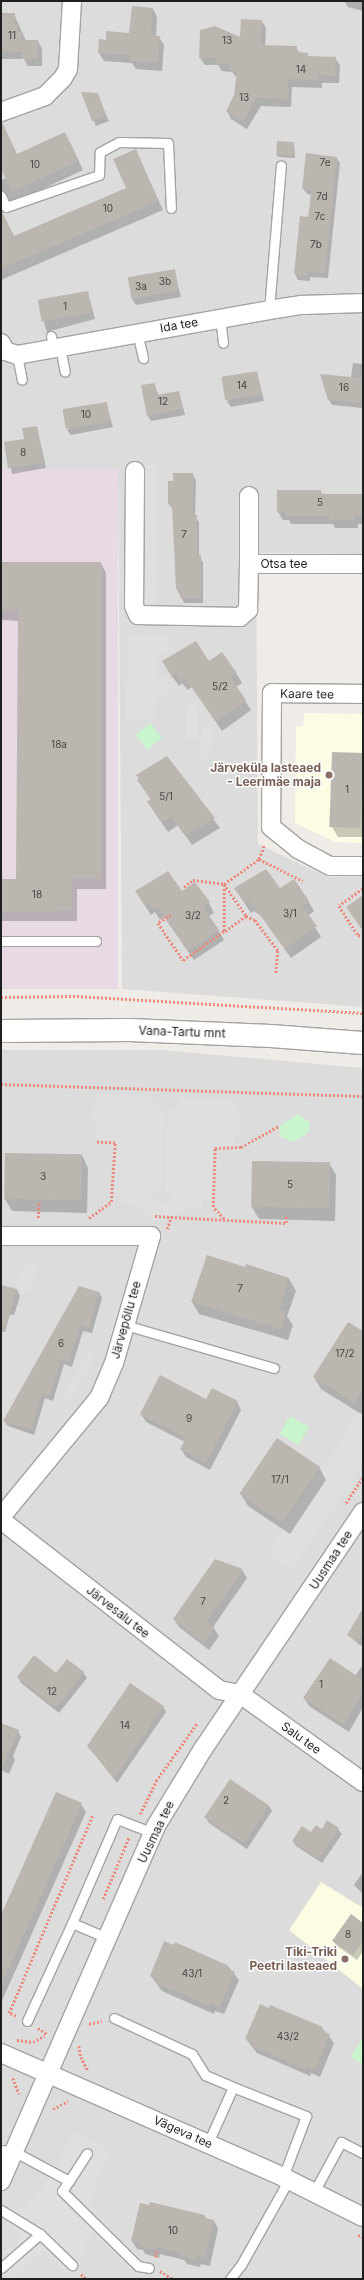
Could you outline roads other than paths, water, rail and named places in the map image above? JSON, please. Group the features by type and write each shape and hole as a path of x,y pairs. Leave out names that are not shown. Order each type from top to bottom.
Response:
{"street":[{"path":"1,112 28,103 56,88 68,69 72,1"},
{"name":"Ida tee","path":"6,351 137,332 269,310 310,305 363,303"},
{"path":"135,471 134,606 138,615 240,617 248,610 249,564"},
{"name":"Otsa tee","path":"249,496 249,564 363,564"},
{"name":"Kaare tee","path":"363,694 272,694 271,827 298,849 330,866 363,866"},
{"name":"Vana-Tartu mnt","path":"1,1031 130,1030 271,1036 363,1043"},
{"name":"Järvepõllu tee","path":"1,1236 151,1236 114,1364 99,1398 1,1518"},
{"name":"Uusmaa tee","path":"5,2164 28,2120 49,2073 76,2027 108,1938 153,1832 240,1694 363,1512"},
{"name":"Järvesalu tee","path":"1,1518 219,1690 240,1694"},
{"name":"Salu tee","path":"240,1694 363,1782"},
{"name":"Vägeva tee","path":"1,2052 286,2178 363,2217"}],"lane":[{"path":"1,196 6,207 99,175 100,152 119,142 168,143 171,208"},
{"path":"269,310 281,165"},
{"path":"220,318 223,343"},
{"path":"137,332 143,358"},
{"path":"55,344 65,372"},
{"path":"6,351 22,380"},
{"path":"1,941 96,941"},
{"path":"125,1325 274,1368"},
{"path":"26,2020 72,1923 117,1819 153,1832"},
{"path":"72,1923 108,1938"},
{"path":"114,2018 192,2054 205,2075 306,2116 286,2178 241,2265 230,2279"},
{"path":"208,2143 233,2087"},
{"path":"314,2192 341,2142 363,2153"},
{"path":"87,2152 62,2192 138,2266 149,2268"},
{"path":"5,2164 69,2181"},
{"path":"1,2210 40,2234 72,2266"},
{"path":"1,2268 40,2234"}],"place":[{"name":"Järveküla lasteaed - Leerimäe maja","path":"329,775"},
{"name":"Tiki-Triki Peetri lasteaed","path":"345,1959"}]}
